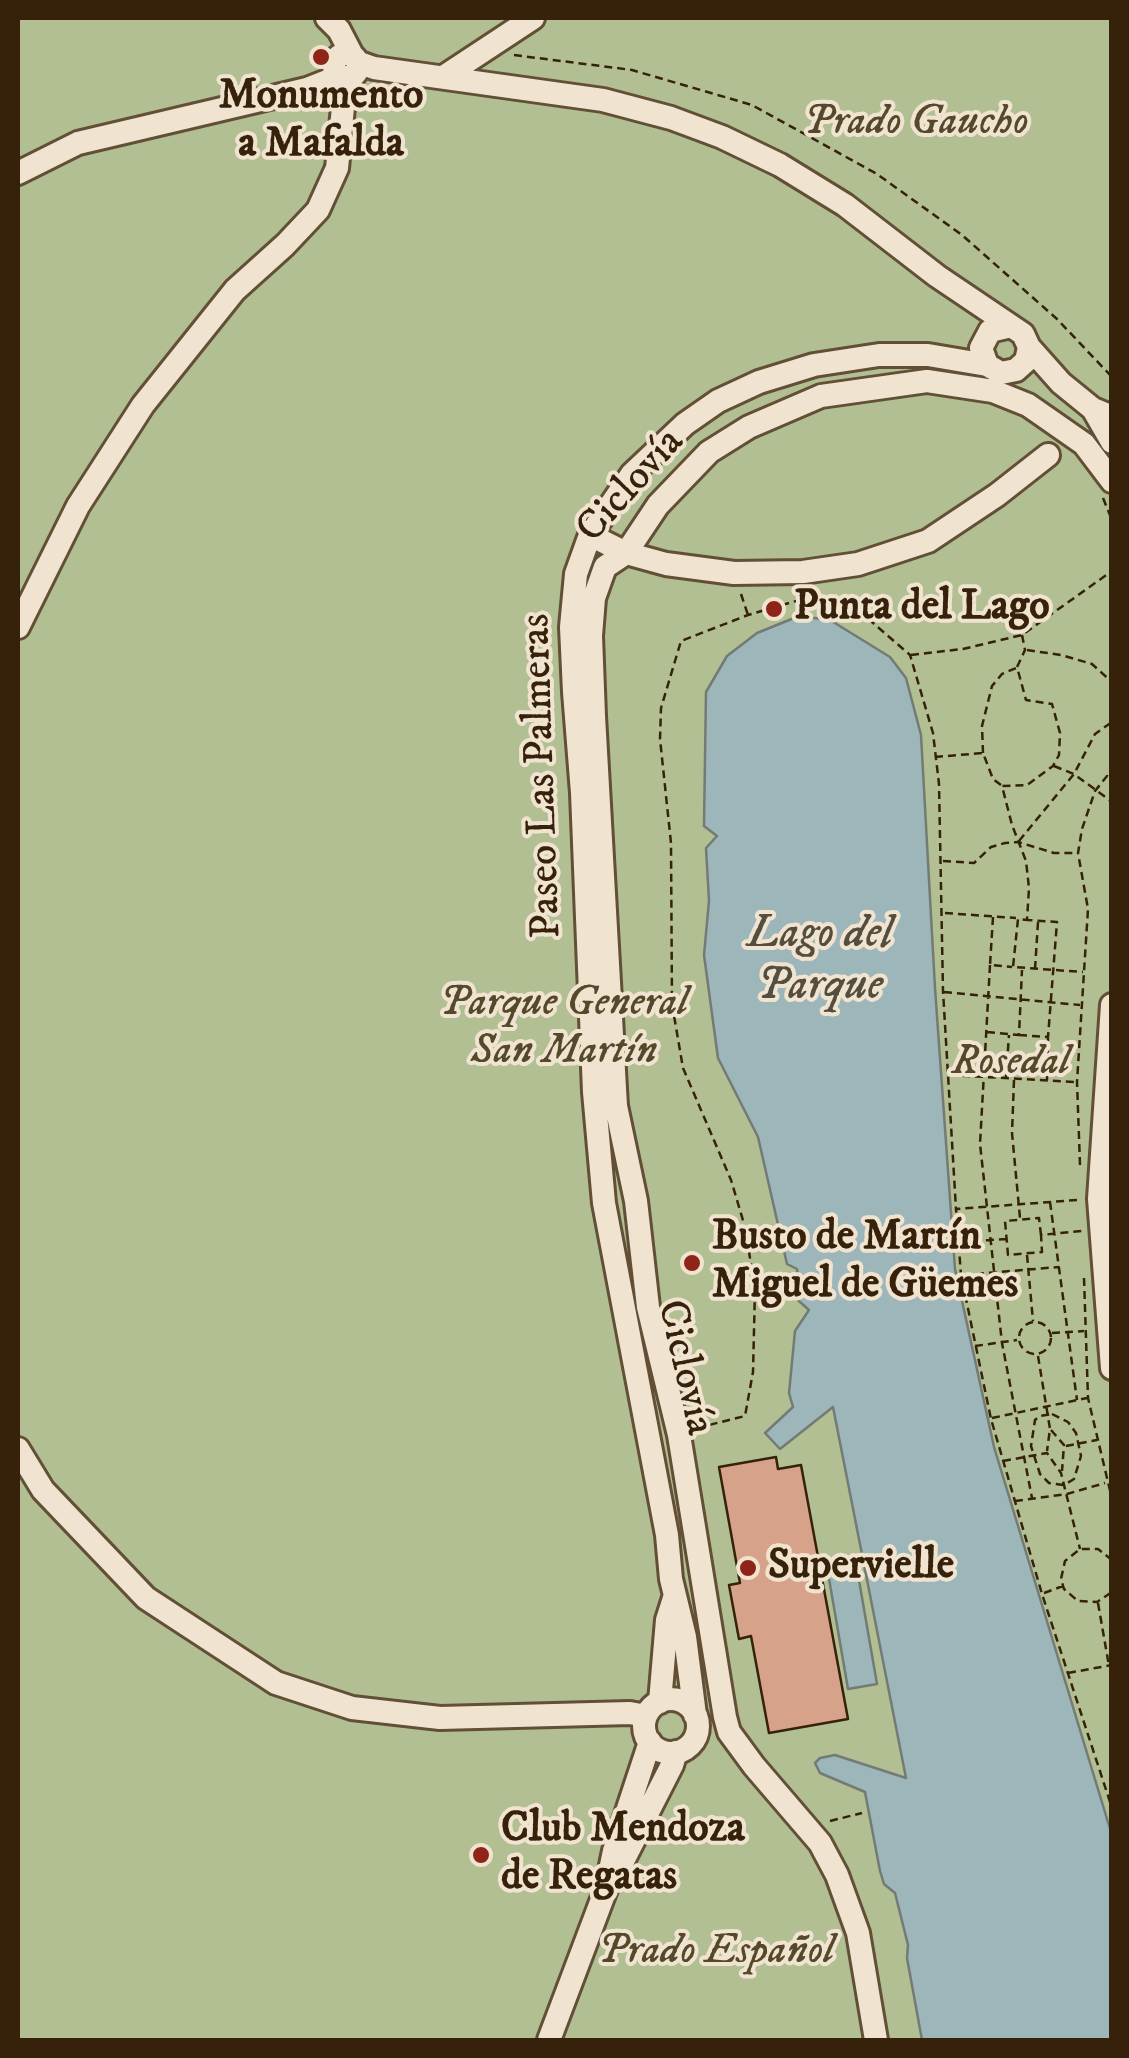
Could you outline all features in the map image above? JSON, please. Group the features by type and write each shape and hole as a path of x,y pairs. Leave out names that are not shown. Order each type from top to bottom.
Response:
{"street":[{"path":"445,76 534,18"},
{"path":"18,627 78,506 142,405 234,290 285,246 318,210 337,168 350,67 333,24"},
{"path":"18,173 78,143 312,88 350,67 445,76 603,100 722,137 780,165 845,205 937,276 1023,334 1029,347 1061,383 1102,413 1112,442"},
{"path":"937,276 985,337"},
{"path":"928,355 985,337 995,328 1010,326"},
{"path":"985,337 981,348 988,365"},
{"path":"1016,370 1026,361 1029,347"},
{"name":"Paseo Las Palmeras","path":"667,1535 604,1203 594,1092 571,627 576,574 590,535 632,474 685,424 718,400 814,365 879,355 928,355"},
{"path":"928,355 988,365 1001,373 1016,370 1061,383"},
{"path":"876,2040 858,1933 837,1876 820,1844 729,1732 725,1717 679,1435 648,1307 636,1202 616,1106 591,636 594,598 604,568 626,554 658,505 709,452 749,427 821,396 927,381 993,391 1040,414 1084,444 1107,472"},
{"path":"590,535 626,554 734,574 803,572 858,564 928,540 997,495 1048,455"},
{"path":"1112,1005 1099,1199 1112,1368"},
{"path":"18,1449 42,1490 146,1598 276,1683 352,1708 440,1718 630,1712 676,1700 695,1715"},
{"path":"667,1535 698,1731 683,1750 676,1752 661,1751 650,1742 644,1725 653,1709 674,1598"},
{"path":"667,1535 685,1546 696,1622 685,1637"},
{"path":"606,1889 650,1742"},
{"path":"549,2040 606,1889 676,1752"}],"path":[{"path":"910,655 963,650 1022,635 1112,571"},
{"path":"734,574 748,615"},
{"path":"679,1435 745,1416 753,1372 755,1288 745,1227 731,1180 683,1068 676,1035 670,928 671,843 660,739 661,708 681,640 803,599 865,616 910,655 933,733 942,861 943,992 961,1274 1002,1461 1112,1808"},
{"path":"1002,786 1027,784 1054,766 1059,754 1060,733 1052,704 1026,700 1018,667 1026,650 1022,635"},
{"path":"1026,650 1092,664 1112,682"},
{"path":"1018,667 1002,674 992,686 982,726 983,753 993,779 1002,786 1026,861 1027,920"},
{"path":"1018,842 1074,774 1087,745 1106,723 1112,722"},
{"path":"935,757 983,753"},
{"path":"1054,766 1074,774 1112,802"},
{"path":"1088,909 1078,854 1082,828 1095,791 1112,772"},
{"path":"1107,776 1112,781"},
{"path":"942,861 974,862 990,847 1018,842 1078,854"},
{"path":"942,913 1057,922 1047,1080"},
{"path":"994,916 980,1144 1002,1343 1032,1498"},
{"path":"1014,968 1018,918"},
{"path":"1035,970 1038,920"},
{"path":"990,966 1083,972"},
{"path":"1019,1035 1022,968"},
{"path":"943,992 1080,1005"},
{"path":"987,1032 1048,1036"},
{"path":"1006,1079 1009,1034"},
{"path":"948,1075 1077,1082"},
{"path":"1014,1080 1012,1133 1020,1220"},
{"path":"956,1209 1099,1199"},
{"path":"1050,1200 1076,1400"},
{"path":"1039,1218 1040,1235 1042,1252 1008,1255 1005,1221 1039,1218"},
{"path":"1040,1235 1084,1231"},
{"path":"959,1242 1006,1239"},
{"path":"1026,1253 1034,1322"},
{"path":"961,1274 1059,1266"},
{"path":"1034,1322 1044,1325 1050,1334 1050,1344 1038,1354 1023,1349 1019,1340 1021,1330 1034,1322"},
{"path":"1050,1334 1084,1331"},
{"path":"974,1346 1019,1340"},
{"path":"1038,1354 1050,1429 1048,1455 1061,1473 1080,1549"},
{"path":"991,1418 1088,1398"},
{"path":"1047,1414 1062,1416 1078,1444 1078,1471 1074,1480 1064,1485 1050,1483 1040,1474 1034,1456 1032,1428 1040,1416 1047,1414"},
{"path":"1050,1429 1064,1447 1066,1456 1061,1473"},
{"path":"1046,1444 1062,1440"},
{"path":"1064,1447 1098,1440"},
{"path":"1002,1461 1066,1456"},
{"path":"1014,1501 1067,1494 1108,1482"},
{"path":"1112,1560 1098,1549 1080,1549 1065,1561 1062,1570 1064,1586 1078,1602 1097,1602 1112,1592"},
{"path":"1042,1594 1064,1586"},
{"path":"1067,1673 1110,1665 1097,1602"},
{"path":"820,1823 862,1813"}],"green space":[{"name":"Parque General San Martín","path":"18,18 1111,18 1111,2040 18,2040"}],"water":[{"name":"Lago del Parque","path":"799,616 830,620 890,657 906,678 921,735 955,1269 994,1447 1111,1832 1111,2040 922,2040 908,1945 895,1893 884,1884 880,1871 865,1792 820,1773 815,1763 835,1755 906,1778 833,1407 780,1449 765,1433 793,1407 789,1393 795,1331 809,1310 791,1294 790,1284 798,1278 797,1269 787,1264 758,1137 718,1058 704,955 709,901 706,848 717,836 704,826 706,692 727,656 757,633"},
{"path":"856,1563 877,1684 848,1689 827,1567"}],"building":[{"path":"776,1457 778,1469 801,1465 848,1719 769,1733 751,1636 739,1639 729,1585 740,1583 719,1467"}],"place":[{"name":"Monumento a Mafalda","path":"321,57"},
{"name":"Punta del Lago","path":"774,609"},
{"name":"Busto de Martín Miguel de Güemes","path":"692,1263"},
{"name":"Supervielle","path":"748,1568"},
{"name":"Club Mendoza de Regatas","path":"481,1855"}],"park label":[{"name":"Prado Gaucho","path":"916,124"},
{"name":"Rosedal","path":"1011,1064"},
{"name":"Prado Español","path":"716,1953"}]}
